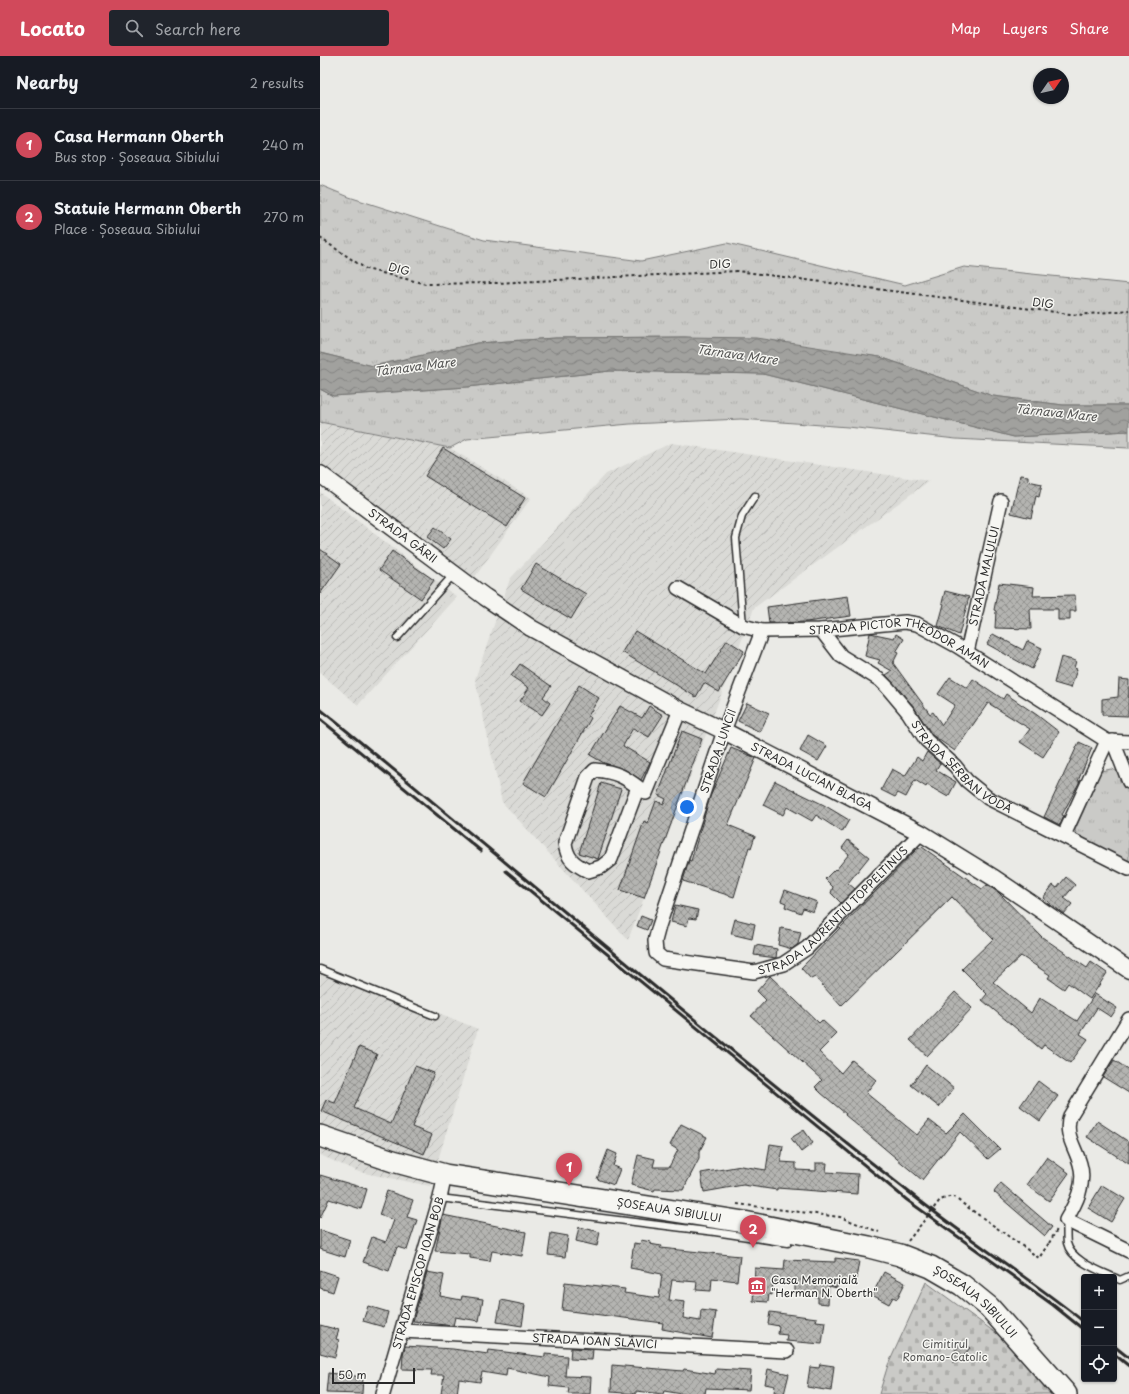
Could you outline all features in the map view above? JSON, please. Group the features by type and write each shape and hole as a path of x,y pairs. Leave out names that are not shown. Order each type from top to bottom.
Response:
{"main road":[{"name":"ȘOSEAUA SIBIULUI","path":"320,1136 393,1161 445,1175 744,1222 869,1247 900,1255 931,1267 962,1285 989,1307 1014,1333 1066,1394"}],"street":[{"name":"STRADA GĂRII","path":"320,474 485,597"},
{"name":"STRADA MALULUI","path":"967,652 1001,501"},
{"name":"STRADA PICTOR THEODOR AMAN","path":"678,588 744,626 762,631 821,630 905,622 916,624 967,652 1110,741"},
{"name":"STRADA LUCIAN BLAGA","path":"485,597 531,628 680,710 724,731 920,833 994,878 1129,970"},
{"name":"STRADA ȘERBAN VODĂ","path":"821,630 841,656 880,680 895,694 926,740 955,766 967,780 988,798 1129,869"},
{"name":"STRADA LUNCII","path":"654,941 724,731 762,631"},
{"path":"638,787 610,859 600,867 588,871 574,864 566,854 565,844 588,776 595,770 612,771 638,787 646,793 680,710"},
{"path":"1064,835 1110,741"},
{"path":"1110,741 1129,742"},
{"path":"1110,741 1129,782"},
{"name":"STRADA LAURENTIU TOPPELTINUS","path":"654,941 656,953 663,959 754,972 783,964 807,948 920,833"},
{"path":"1129,1019 1070,1116 1067,1125 1068,1136 1080,1164 1082,1176 1081,1189 1076,1204 1064,1221 1129,1251"},
{"name":"STRADA EPISCOP IOAN BOB","path":"383,1394 440,1198 445,1175"},
{"name":"STRADA IOAN SLAVICI","path":"402,1331 787,1351"}],"lane":[{"path":"744,626 736,538 742,516 756,496"},
{"path":"397,638 454,574"},
{"path":"320,969 435,1016"},
{"path":"440,1198 715,1232 788,1243"},
{"path":"1064,1221 1068,1243 1072,1253 1088,1265 1120,1280 1129,1276"}],"path":[{"name":"DIG","path":"320,238 366,269 426,284 497,283 738,271 1078,315 1129,310"},
{"path":"905,1245 940,1200 952,1196 1038,1258 1064,1221"},
{"path":"733,1203 840,1217 886,1235"}],"shaded area":[{"path":"320,422 450,448 531,498 469,585 320,474"},
{"path":"671,443 929,481 754,608 628,940 502,802 475,679 510,579 606,474"},
{"path":"320,492 457,597 358,705 320,673"},
{"path":"320,965 478,1029 430,1186 359,1172 320,1155"}],"green space":[{"path":"320,185 349,197 484,240 641,261 727,243 905,285 964,267 1129,284 1129,405 1063,405 993,396 880,357 685,337 556,338 478,343 373,366 320,353"},
{"path":"610,371 763,374 1014,437 1129,431 1129,448 956,439 848,427 741,419 630,424 467,439 450,448 320,422 320,389 333,396 467,387"},
{"path":"1111,769 1126,775 1129,783 1129,869 1078,839 1075,830 1101,771"},
{"name":"Cimitirul Romano-Catolic","path":"926,1282 1004,1339 1051,1394 879,1394 888,1365"}],"water":[{"name":"Târnava Mare","path":"556,338 757,338 880,357 993,396 1063,405 1129,405 1129,431 1014,437 763,374 610,371 467,387 333,396 320,389 320,353 373,366 478,343"}],"building":[{"path":"443,448 525,498 507,527 425,476"},
{"path":"1020,475 1028,476 1028,481 1042,484 1039,497 1036,496 1031,518 1011,513"},
{"path":"435,527 451,539 443,549 427,537"},
{"path":"320,549 341,564 320,594"},
{"path":"392,551 434,580 421,599 379,570"},
{"path":"536,564 586,594 571,619 521,589"},
{"path":"999,583 1034,587 1033,596 1075,595 1076,611 1070,611 1070,620 1058,620 1058,609 1030,609 1031,629 995,628 996,611 994,610"},
{"path":"945,591 969,597 959,635 938,626 944,604 942,603"},
{"path":"848,596 851,616 806,622 769,623 767,607"},
{"path":"635,631 706,674 727,640 744,651 719,692 704,683 696,697 622,652"},
{"path":"870,633 894,638 896,634 904,639 896,652 898,653 893,663 930,714 933,712 942,725 955,705 938,694 950,677 967,688 973,679 1003,699 1006,694 1059,732 1043,757 1020,742 1030,729 988,703 955,751 932,735 914,707 886,675 892,671 878,663 880,660 865,656"},
{"path":"993,634 1023,650 1027,641 1042,648 1032,669 987,644"},
{"path":"1061,657 1076,661 1074,668 1077,669 1071,688 1054,683"},
{"path":"520,664 551,686 543,697 550,703 542,715 520,701 529,688 511,676"},
{"path":"1119,679 1129,680 1128,716 1102,715 1102,699 1118,697"},
{"path":"579,685 599,698 588,716 591,718 546,797 523,783"},
{"path":"747,703 769,713 760,732 738,721"},
{"path":"620,706 642,718 649,706 663,715 649,737 633,728 623,746 650,762 641,780 626,770 604,763 590,755"},
{"path":"682,731 702,739 644,898 620,890 644,821 648,823 656,801 664,804 666,799 658,795"},
{"path":"808,735 827,746 818,761 800,751"},
{"path":"1079,742 1092,748 1078,781 1080,781 1062,815 1064,816 1060,825 1044,817"},
{"path":"731,748 756,758 728,825 755,836 751,848 749,847 734,897 683,881 689,860 691,861 710,797"},
{"path":"927,752 940,763 936,770 956,782 948,797 915,780 906,797 898,793 895,797 881,790 892,769 905,776 917,757 922,761"},
{"path":"775,781 824,805 849,820 842,832 816,815 812,821 787,807 783,815 763,805"},
{"path":"601,783 621,789 598,859 579,853"},
{"path":"848,840 869,857 848,883 855,889 841,903 831,893 833,887 825,879 835,869 836,870 849,854 842,848"},
{"path":"922,847 982,889 987,885 998,892 1042,937 1087,968 1091,962 1107,973 1090,999 1068,983 1064,989 1048,978 1050,975 1021,956 993,982 1031,1013 1040,998 1077,1021 1095,994 1117,1008 1111,1017 1097,1008 1080,1034 1088,1039 1070,1063 1044,1045 1041,1049 982,1000 987,994 962,969 993,939 952,897 841,1006 815,977 811,979 801,968 917,849"},
{"path":"1066,877 1075,885 1064,898 1072,904 1064,914 1043,898 1053,885 1057,888"},
{"path":"785,890 817,902 813,912 803,908 801,913 785,907 786,903 781,901"},
{"path":"675,905 698,910 696,919 689,918 687,926 671,922"},
{"path":"641,916 651,920 647,930 637,926"},
{"path":"735,919 755,924 752,939 731,934"},
{"path":"781,928 801,932 798,944 792,949 778,945"},
{"path":"756,945 777,949 776,958 754,955"},
{"path":"770,976 819,1023 822,1020 837,1034 819,1052 841,1073 852,1060 876,1080 866,1093 917,1135 929,1120 946,1133 965,1114 1000,1149 988,1159 960,1132 922,1180 821,1093 815,1087 822,1080 751,1016 766,1000 757,991"},
{"path":"955,992 972,1008 927,1056 910,1040"},
{"path":"359,1047 377,1054 354,1108 391,1124 415,1066 434,1073 412,1127 432,1135 424,1154 321,1111 326,1100 335,1103"},
{"path":"1114,1060 1129,1070 1129,1093 1103,1077"},
{"path":"926,1065 954,1088 939,1107 911,1085"},
{"path":"1038,1081 1058,1096 1040,1121 1020,1106"},
{"path":"1097,1121 1129,1142 1129,1164 1087,1137"},
{"path":"681,1124 707,1137 699,1152 699,1159 683,1190 655,1189 654,1191 631,1185 638,1155 655,1159 653,1167 669,1167 678,1150 670,1145"},
{"path":"804,1130 813,1143 801,1152 791,1138"},
{"path":"770,1144 783,1146 781,1162 796,1163 796,1170 816,1171 816,1163 827,1163 826,1172 858,1174 857,1194 777,1188 777,1190 743,1185 704,1192 701,1173 741,1166 766,1170"},
{"path":"608,1150 617,1154 613,1166 620,1169 614,1185 597,1179"},
{"path":"1047,1157 1069,1173 1049,1201 1027,1185"},
{"path":"320,1175 367,1189 361,1209 329,1199 320,1218"},
{"path":"1001,1183 1052,1227 1045,1236 994,1192"},
{"path":"1102,1185 1125,1199 1111,1222 1088,1208"},
{"path":"387,1191 413,1200 407,1217 417,1220 407,1250 397,1247 389,1271 363,1262 372,1237 386,1242 394,1220 379,1215"},
{"path":"443,1215 526,1232 522,1256 492,1251 490,1261 470,1258 470,1254 435,1251"},
{"path":"579,1227 600,1232 597,1246 576,1241"},
{"path":"320,1230 350,1240 345,1257 320,1249"},
{"path":"551,1233 568,1236 565,1257 548,1255"},
{"path":"641,1240 651,1242 650,1244 661,1246 660,1248 740,1256 737,1281 712,1278 711,1291 696,1290 697,1282 672,1280 669,1300 685,1302 683,1318 700,1321 701,1310 716,1312 712,1338 662,1329 663,1323 562,1310 565,1282 625,1289 624,1293 659,1298 662,1274 630,1268 634,1243 640,1244"},
{"path":"835,1258 859,1261 855,1285 837,1283 837,1288 829,1286 828,1304 818,1303 818,1297 795,1295 795,1283 773,1282 772,1295 769,1294 768,1302 753,1301 755,1268 784,1270 785,1260 835,1262"},
{"path":"320,1270 338,1276 333,1292 320,1288"},
{"path":"427,1272 444,1275 440,1296 461,1300 462,1296 483,1299 479,1321 455,1317 453,1326 413,1321"},
{"path":"884,1272 905,1283 897,1299 893,1297 889,1304 872,1295"},
{"path":"501,1300 525,1305 522,1326 497,1322"},
{"path":"368,1306 388,1312 384,1327 363,1321"},
{"path":"770,1312 817,1318 816,1321 825,1322 822,1344 786,1341 787,1335 778,1334 779,1326 768,1324"},
{"path":"320,1325 339,1330 336,1339 339,1340 335,1357 320,1353"},
{"path":"962,1342 970,1348 960,1360 953,1363 953,1353"},
{"path":"405,1346 453,1349 488,1354 489,1350 545,1357 545,1354 567,1356 565,1376 591,1377 590,1394 568,1394 569,1388 549,1386 550,1377 507,1368 506,1376 482,1372 480,1382 459,1379 457,1394 441,1394 444,1375 431,1375 432,1370 402,1369"},
{"path":"571,1348 593,1349 592,1360 570,1359"},
{"path":"820,1364 834,1366 831,1391 807,1387 810,1367 819,1368"},
{"path":"612,1365 683,1371 684,1369 715,1374 716,1369 751,1371 749,1390 706,1388 705,1394 682,1394 664,1391 663,1394 636,1391 636,1394 611,1392"},
{"path":"768,1369 789,1374 784,1394 774,1392 775,1386 765,1384"},
{"path":"328,1373 363,1377 362,1394 326,1393"}],"railway":[{"path":"320,709 835,1134 931,1210 1081,1320"},
{"path":"320,719 481,851"},
{"path":"506,871 907,1200 1053,1305 1081,1328"},
{"path":"1117,1348 1129,1358"},
{"path":"1117,1356 1129,1366"}],"place":[{"name":"Casa Hermann Oberth","path":"569,1186"},
{"name":"Statuie Hermann Oberth","path":"753,1248"},
{"name":"Casa Memorială \"Herman N. Oberth\"","path":"757,1286"}]}
